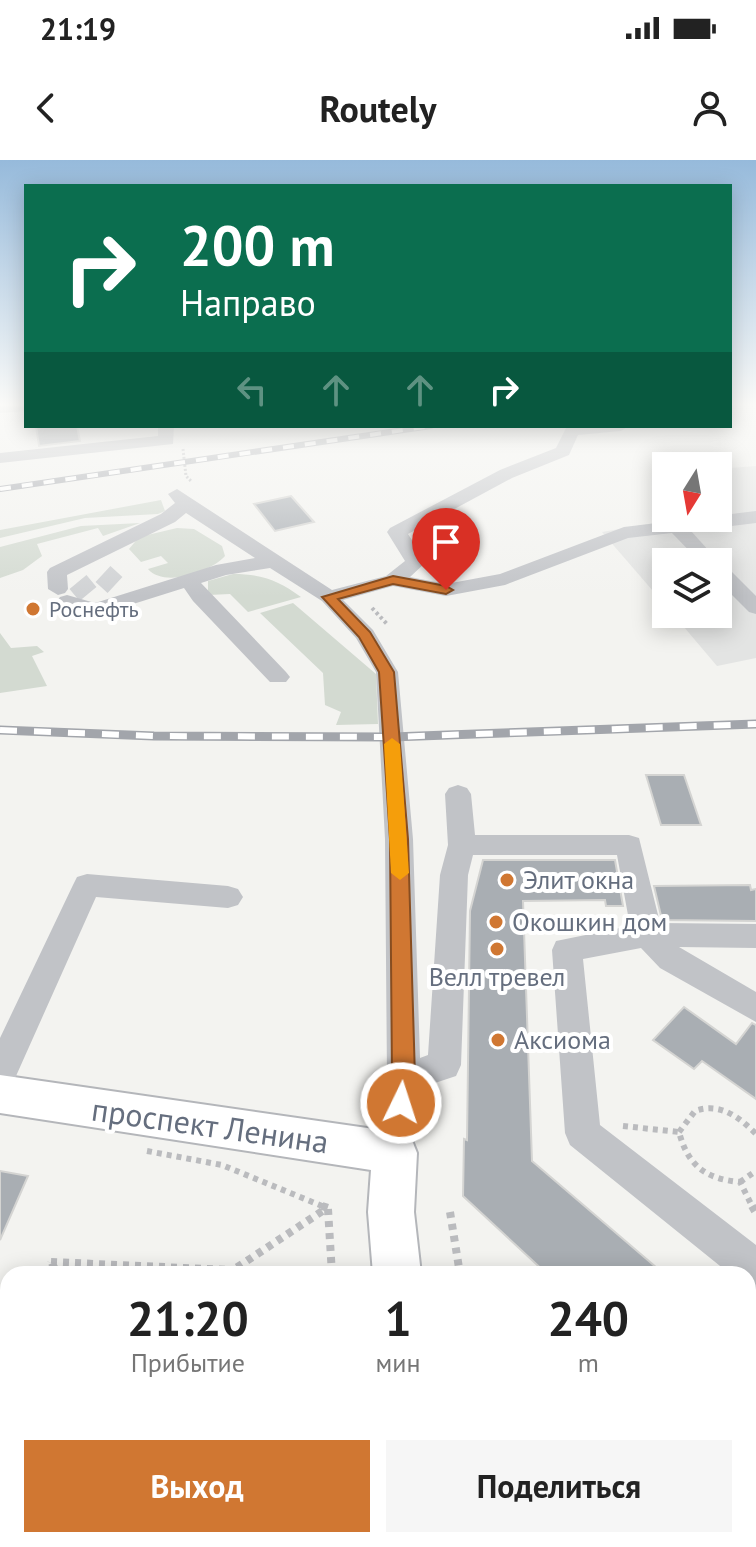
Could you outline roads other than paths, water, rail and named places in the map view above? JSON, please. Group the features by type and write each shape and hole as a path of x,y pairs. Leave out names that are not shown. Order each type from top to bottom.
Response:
{"main road":[{"name":"проспект Ленина","path":"0,1094 395,1153"},
{"path":"395,1153 391,1212 396,1266"}],"street":[{"path":"339,594 393,580 416,562 397,532 522,468"},
{"path":"274,561 223,569 144,595 114,587 72,592 91,555 168,518 186,495 274,561 339,594 387,672 399,839 404,1078 395,1153"},
{"path":"732,523 753,521"},
{"path":"393,580 446,590 505,579 624,533 652,530"},
{"path":"682,532 697,548"},
{"path":"112,545 103,565 114,587"},
{"path":"189,580 200,597 278,677"},
{"path":"732,583 756,608"},
{"path":"404,1078 444,1065 454,875 462,845 458,794"},
{"path":"462,845 629,845 647,935 671,959 756,1008"},
{"path":"0,1074 87,885 228,897"},
{"path":"751,1266 583,1133 567,950 647,935 756,936"}],"tunnel":[{"path":"103,574 115,585"},
{"path":"78,582 88,594"}],"railway":[{"path":"0,489 146,468"},
{"path":"0,730 154,736 392,737 756,724"}],"place":[{"name":"Роснефть","path":"33,609"},
{"name":"Элит окна","path":"507,880"},
{"name":"Окошкин дом","path":"496,922"},
{"name":"Велл тревел","path":"497,949"},
{"name":"Аксиома","path":"498,1040"}]}
